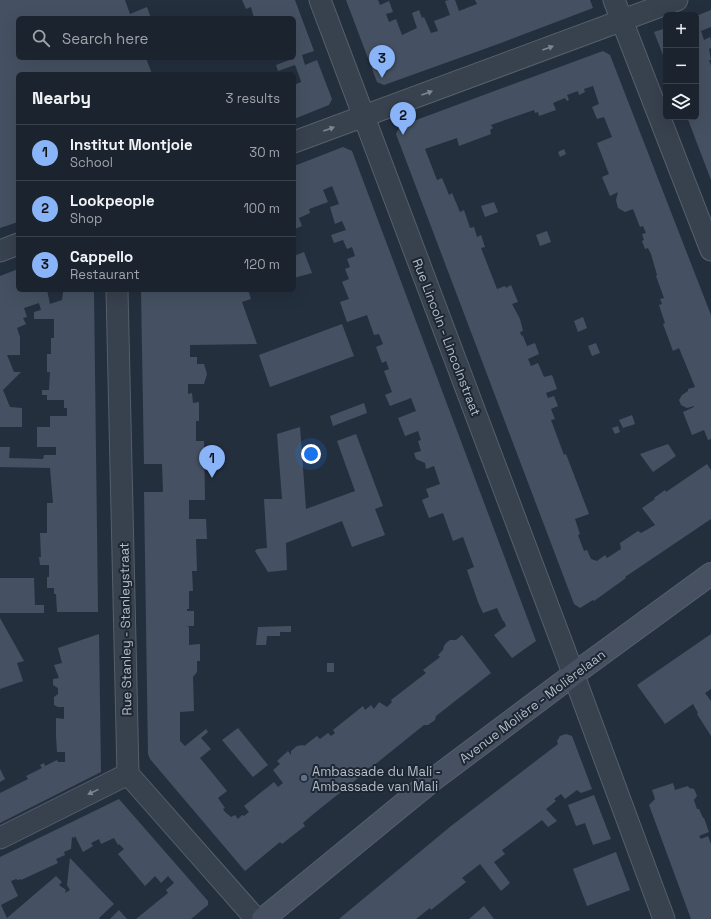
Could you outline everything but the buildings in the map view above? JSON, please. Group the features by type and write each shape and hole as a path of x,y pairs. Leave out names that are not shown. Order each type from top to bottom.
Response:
{"street":[{"name":"Rue Lincoln - Lincolnstraat","path":"320,0 574,674 664,919"},
{"path":"614,0 711,250"},
{"path":"296,141 676,0"},
{"path":"0,251 16,245"},
{"name":"Rue Stanley - Stanleystraat","path":"117,292 128,774"},
{"name":"Avenue Molière - Molièrelaan","path":"263,919 434,779 711,574"},
{"path":"0,838 128,774 256,919"}],"place":[{"name":"Cappello","path":"382,78"},
{"name":"Lookpeople","path":"403,135"},
{"name":"Institut Montjoie","path":"212,478"},
{"name":"Ambassade du Mali - Ambassade van Mali","path":"304,778"}]}
